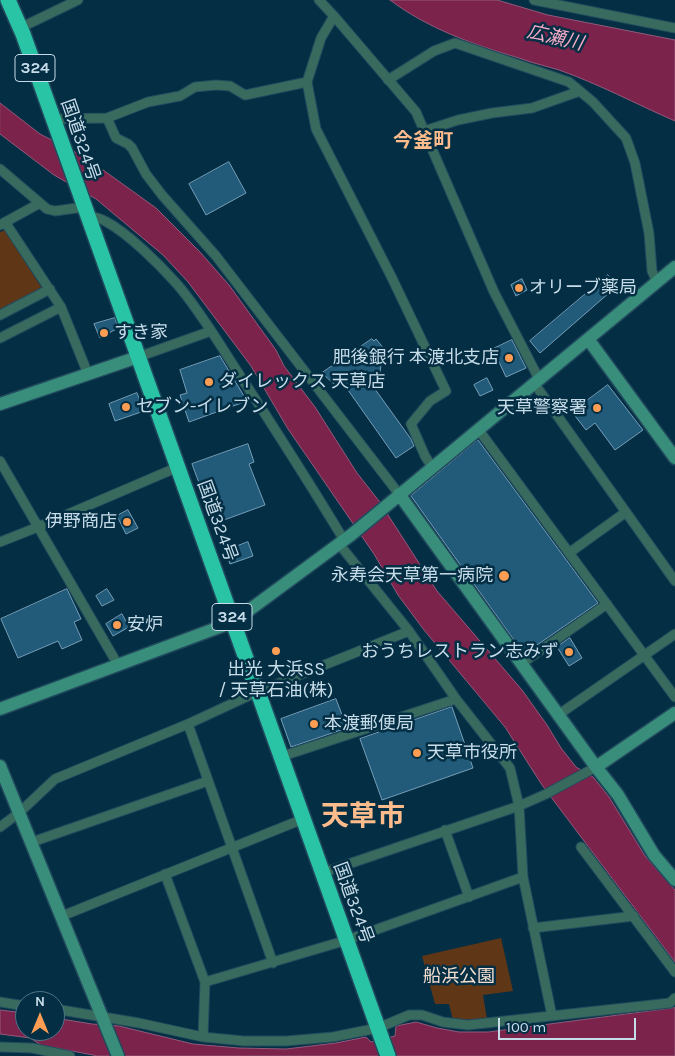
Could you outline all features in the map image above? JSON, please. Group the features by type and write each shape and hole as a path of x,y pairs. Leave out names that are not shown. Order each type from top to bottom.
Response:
{"highway":[{"name":"国道324号","path":"8,0 53,118 388,1056"}],"street":[{"path":"20,28 78,0"},
{"path":"318,0 334,16 416,112 494,292 537,381 675,581"},
{"path":"534,0 675,28"},
{"path":"334,16 321,38 307,82 316,129 392,278 446,391 430,401 411,424 432,467"},
{"path":"388,80 434,51 455,43 569,82 610,120 626,138 635,163 649,233 652,271 656,282"},
{"path":"53,118 107,118 148,102 180,96 195,87 230,86 245,95 307,82"},
{"path":"424,131 458,120 532,108 580,91"},
{"path":"107,118 116,138 132,148 146,174 162,195 216,256 399,494 558,714 593,769 618,795 654,855 675,880"},
{"path":"0,169 47,209 55,211 84,208 106,221 154,260 177,285 211,332 345,540 456,699 510,768 519,806 523,878 552,1016"},
{"path":"40,203 2,224 62,307 88,374"},
{"path":"0,708 233,622 345,540 675,267"},
{"path":"0,315 50,289"},
{"path":"0,338 62,307"},
{"path":"0,404 211,332"},
{"path":"588,339 675,458"},
{"path":"478,429 675,697"},
{"path":"0,461 118,665"},
{"path":"0,542 178,467"},
{"path":"569,553 626,512"},
{"path":"522,664 607,604"},
{"path":"0,827 20,812 55,779 188,724 257,692 409,631"},
{"path":"558,714 675,634"},
{"path":"280,757 456,699"},
{"path":"322,873 519,806 546,794 593,769 675,713"},
{"path":"188,724 273,963"},
{"path":"0,766 118,1056"},
{"path":"32,842 208,781"},
{"path":"62,916 303,819"},
{"path":"445,830 469,897"},
{"path":"580,847 675,972"},
{"path":"166,874 205,982 203,1038"},
{"path":"205,982 347,940 523,878"},
{"path":"533,928 634,916"},
{"path":"65,1011 203,1038 244,1041 286,1041 379,1031 409,1015 422,1015 443,1022 468,1025 670,1003 675,998"},
{"path":"0,1002 15,1004"},
{"path":"0,1046 32,1048 70,1056"}],"green space":[{"path":"5,230 43,290 0,312 0,232"},
{"name":"船浜公園","path":"501,938 513,991 483,995 487,1019 453,1020 449,1004 435,1004 422,956"}],"water":[{"name":"広瀬川","path":"390,0 497,0 548,15 675,40 675,121 559,70 452,35 419,19"},
{"path":"0,103 40,134 85,157 156,208 200,252 229,285 276,350 284,366 315,407 357,473 379,501 437,591 522,690 576,767 593,777 609,797 645,856 675,890 675,962 542,785 505,727 424,630 398,595 374,554 288,429 251,366 188,282 163,255 96,199 54,175 0,134"},
{"path":"675,1008 675,1056 98,1056 41,1045 35,1041 65,1041 65,1020 119,1026 193,1044 239,1048 286,1049 366,1037 371,1042 395,1036 396,1026 416,1022 459,1032 488,1032"},
{"path":"0,1010 15,1012 15,1036 0,1034"}],"building":[{"path":"229,162 246,193 206,215 189,184"},
{"path":"608,275 617,286 540,353 530,341"},
{"name":"オリーブ薬局","path":"522,279 527,290 516,296 511,285"},
{"name":"すき家","path":"115,318 118,328 100,338 94,324"},
{"path":"372,339 374,341 376,339 385,350 378,355 381,365 380,372 377,381 372,385 414,446 396,458 343,383 337,387 322,373"},
{"name":"肥後銀行 本渡北支店","path":"512,340 526,368 506,377 493,349"},
{"name":"ダイレックス 天草店","path":"220,356 247,401 189,422 180,395 187,393 180,370"},
{"path":"487,378 493,390 480,396 474,385"},
{"path":"608,385 643,430 615,450 595,423 586,430 572,412"},
{"name":"セブン-イレブン","path":"137,393 144,411 115,421 109,404"},
{"name":"永寿会天草第一病院","path":"478,440 598,603 524,654 411,496"},
{"path":"248,444 254,462 249,464 265,505 224,520 209,479 199,483 192,464"},
{"name":"伊野商店","path":"128,510 138,528 126,534 117,516"},
{"path":"248,542 253,556 230,564 225,551"},
{"path":"67,589 81,619 74,622 82,640 62,649 58,641 18,658 1,619"},
{"path":"107,589 114,600 102,606 96,596"},
{"name":"安炉","path":"122,614 129,627 113,636 106,624"},
{"name":"おうちレストラン志みず","path":"570,638 582,658 569,666 557,647"},
{"name":"本渡郵便局","path":"336,699 347,728 291,747 281,719"},
{"name":"天草市役所","path":"452,707 473,768 382,800 360,739"}],"place":[{"name":"オリーブ薬局","path":"519,288"},
{"name":"すき家","path":"104,333"},
{"name":"肥後銀行 本渡北支店","path":"509,358"},
{"name":"ダイレックス 天草店","path":"209,382"},
{"name":"セブン-イレブン","path":"126,407"},
{"name":"天草警察署","path":"597,408"},
{"name":"伊野商店","path":"127,522"},
{"name":"永寿会天草第一病院","path":"504,576"},
{"name":"安炉","path":"117,625"},
{"name":"出光 大浜SS / 天草石油(株)","path":"276,651"},
{"name":"おうちレストラン志みず","path":"569,652"},
{"name":"本渡郵便局","path":"314,724"},
{"name":"天草市役所","path":"417,753"}],"district":[{"name":"今釜町","path":"423,141"},
{"name":"天草市","path":"363,817"}]}
